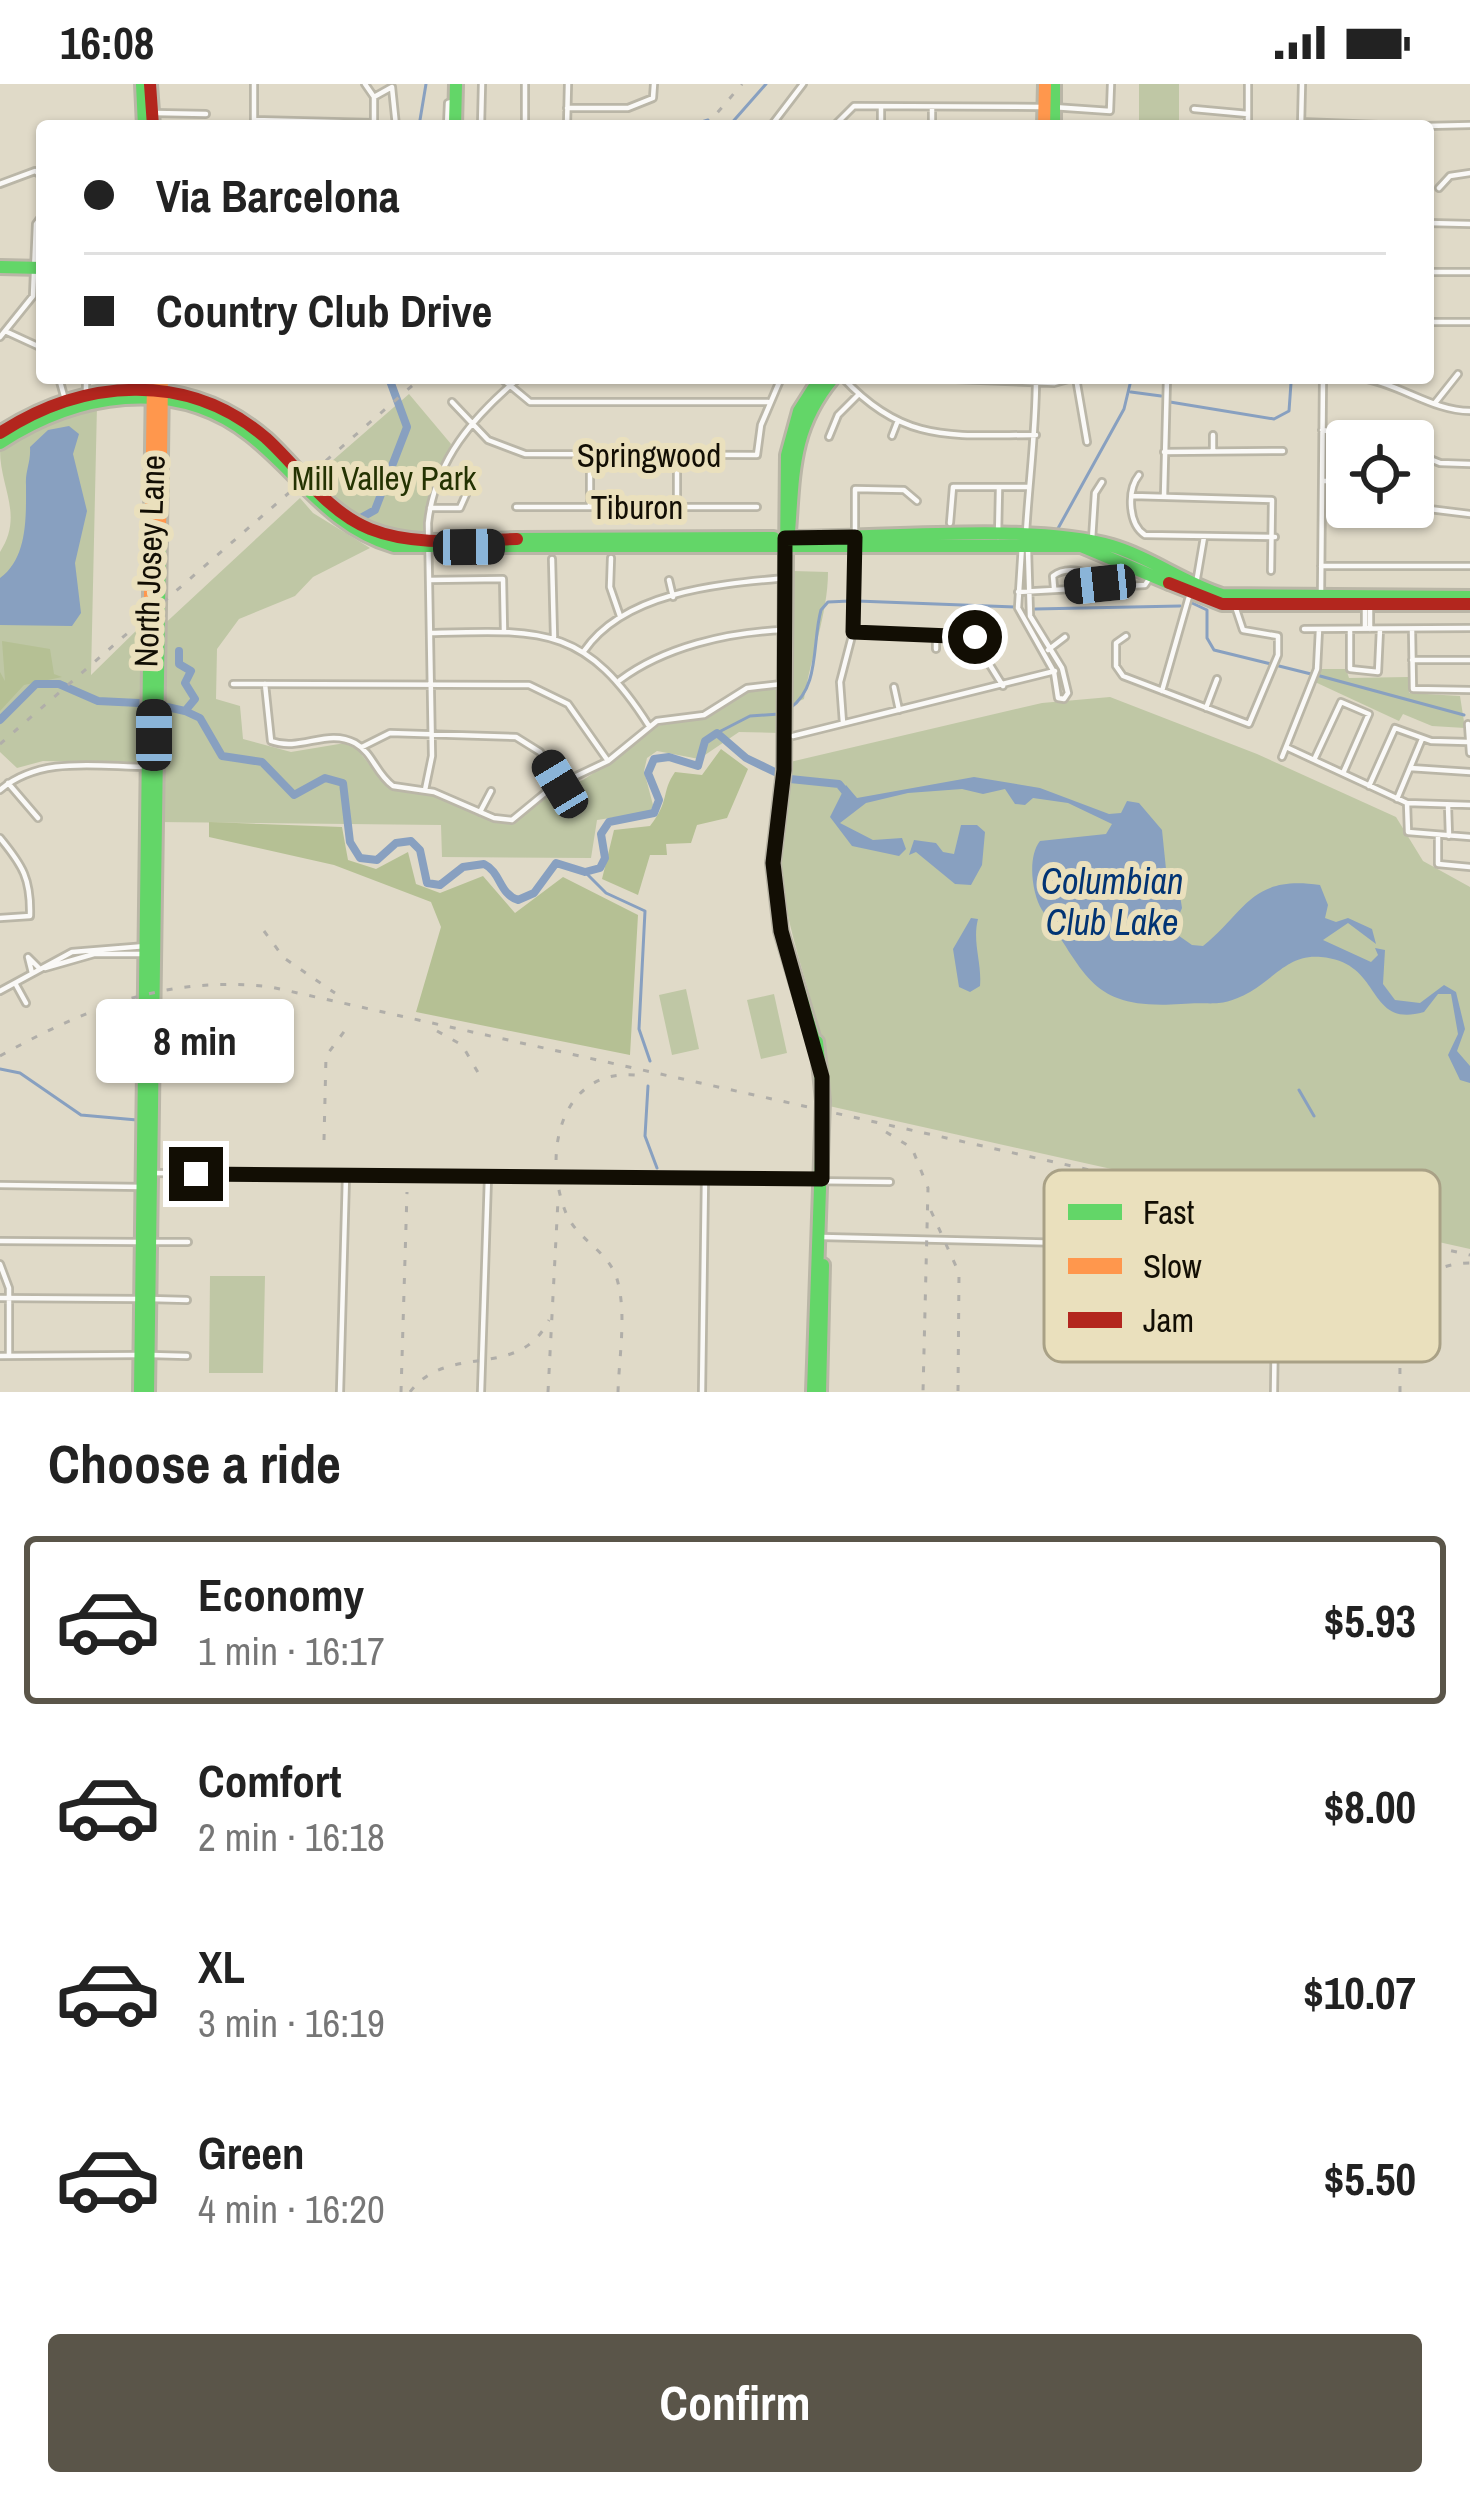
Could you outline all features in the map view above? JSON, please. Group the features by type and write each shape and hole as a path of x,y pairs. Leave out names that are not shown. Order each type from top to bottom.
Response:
{"main road":[{"path":"146,84 148,119"},
{"path":"452,120 456,84"},
{"path":"1050,84 1053,120"},
{"path":"1046,120 1050,107"},
{"path":"0,268 36,268"},
{"path":"817,384 792,428 776,838 790,955 823,1088 817,1392"},
{"path":"790,481 801,424 829,384"},
{"path":"0,434 64,398 157,389 200,398 236,416 266,439 331,508 376,537"},
{"path":"157,389 223,417 325,514 376,537 429,544 1092,540 1129,553 1192,590 1321,601 1470,600"},
{"name":"North Josey Lane","path":"144,1392 150,557 157,389"},
{"name":"North Josey Lane","path":"149,767 157,588 157,389"},
{"path":"0,443 50,412 86,397"},
{"path":"273,460 292,469"},
{"path":"939,541 998,537 1093,548 1235,606 1321,601"},
{"path":"150,557 157,588"}],"street":[{"path":"254,84 254,120"},
{"path":"365,84 374,97 374,120"},
{"path":"482,84 482,120"},
{"path":"525,84 525,120"},
{"path":"567,120 568,84"},
{"path":"567,108 634,106 652,98 654,84"},
{"path":"776,120 803,84"},
{"path":"840,120 854,106 1050,107 1103,112 1111,107 1111,84"},
{"path":"1248,120 1249,84"},
{"path":"1301,120 1302,84"},
{"path":"374,97 392,87 395,120"},
{"path":"880,120 881,106"},
{"path":"932,107 932,120"},
{"path":"1194,109 1248,114"},
{"path":"148,119 206,113"},
{"path":"1434,126 1470,125"},
{"path":"1439,188 1450,176 1470,172"},
{"path":"0,184 36,174"},
{"path":"1434,224 1470,224"},
{"path":"1434,272 1470,272"},
{"path":"36,282 33,296 2,334 36,347"},
{"path":"1434,322 1470,322"},
{"path":"1435,403 1458,374"},
{"path":"60,384 64,398"},
{"path":"86,384 86,397"},
{"path":"424,790 431,736 430,508 448,460 470,422 510,384"},
{"name":"Springwood","path":"452,402 488,440 515,452 757,455 768,402 778,384"},
{"path":"849,384 896,423 943,435 1036,435"},
{"path":"1025,542 1018,592 1020,617 1047,651 1062,668 1068,693 1064,699 1058,698 1047,651 1030,616 1027,592 1027,487 1036,435 1036,384"},
{"path":"1075,384 1087,442"},
{"path":"1164,496 1167,384"},
{"path":"1321,601 1323,384"},
{"path":"1398,384 1435,403 1470,411"},
{"path":"508,386 530,402 768,402"},
{"path":"829,437 838,416 858,394"},
{"path":"892,436 896,423"},
{"path":"1322,430 1326,430"},
{"path":"1213,435 1213,451"},
{"path":"1164,452 1283,451"},
{"path":"590,454 590,507"},
{"path":"677,455 677,507"},
{"path":"1434,461 1470,464"},
{"path":"1139,475 1133,521 1140,532 1275,537"},
{"path":"1092,540 1095,493 1102,482"},
{"path":"950,523 952,487 1027,487"},
{"path":"998,537 999,487"},
{"path":"843,723 840,682 853,632 855,489 904,490 917,501"},
{"path":"430,508 460,508 468,490"},
{"path":"1133,496 1269,498 1275,503 1271,571"},
{"name":"Tiburon","path":"516,507 757,507"},
{"path":"1434,510 1470,514"},
{"path":"1162,691 1204,537"},
{"path":"610,558 610,587 620,616"},
{"path":"552,559 554,638"},
{"path":"1322,566 1470,566"},
{"path":"1054,588 1054,576 1063,571 1090,574 1100,584"},
{"path":"1018,592 1145,585 1152,575"},
{"path":"584,651 620,616 742,580 787,578"},
{"path":"429,580 503,579 504,631"},
{"path":"668,580 673,597"},
{"path":"1367,601 1368,629"},
{"path":"1126,636 1116,643 1118,672 1246,724 1253,719 1277,655 1277,636 1243,630 1235,606"},
{"path":"1350,629 1350,669 1381,671 1380,628"},
{"path":"1304,629 1470,628"},
{"path":"1282,757 1317,669 1318,629"},
{"path":"1412,629 1413,689 1470,689"},
{"path":"620,680 656,658 712,641 786,630"},
{"path":"430,633 504,631 554,638 584,651 620,680 650,726"},
{"path":"853,632 975,637 1003,686"},
{"path":"936,634 936,650"},
{"path":"1047,651 1065,637"},
{"path":"1412,660 1470,660"},
{"path":"793,736 1062,668"},
{"path":"1206,708 1217,680"},
{"path":"266,684 271,741 291,748 334,737 362,747 387,782 512,820 560,784 608,761 650,726 712,712 753,686 785,684"},
{"path":"233,685 515,684 546,692 574,711 608,761"},
{"path":"895,687 899,710"},
{"path":"1314,760 1341,702 1369,715 1342,773"},
{"path":"1468,724 1470,753"},
{"path":"1369,785 1396,728 1422,739 1467,742"},
{"path":"362,747 390,733 526,740 540,752 560,784"},
{"path":"1397,799 1422,739"},
{"path":"1286,747 1407,803 1470,805"},
{"path":"0,790 44,767 149,767"},
{"path":"1410,769 1470,772"},
{"path":"8,783 38,818"},
{"path":"480,812 491,791"},
{"path":"1407,803 1408,832 1470,837"},
{"path":"1448,805 1448,836"},
{"path":"1438,836 1438,864 1470,867"},
{"path":"0,838 29,874 31,891 30,916 0,918"},
{"path":"0,991 83,949 149,950"},
{"path":"15,983 26,1003"},
{"path":"340,1392 346,1175"},
{"path":"0,1185 346,1175 890,1182"},
{"path":"481,1392 488,1177"},
{"path":"702,1392 705,1178"},
{"path":"820,1237 1044,1243"},
{"path":"0,1241 188,1242"},
{"path":"0,1264 9,1298 9,1356"},
{"path":"0,1298 187,1300"},
{"path":"0,1356 187,1356"},
{"path":"1274,1362 1274,1392"}],"green space":[{"path":"1139,84 1179,84 1179,120 1139,120"},
{"name":"Mill Valley Park","path":"409,394 451,444 428,498 425,535 361,519 309,481"},
{"path":"97,405 91,675 143,624 141,763 43,761 17,768 0,752 0,552 11,513 0,450 44,421"},
{"path":"300,498 313,513 370,548 313,577 295,596 239,619 217,649 216,699 240,706 243,739 291,752 345,743 358,750 387,787 434,795 498,823 515,822 558,789 583,780 625,752 656,726 709,717 752,690 781,690 780,733 739,732 699,759 657,751 647,758 644,771 653,805 650,812 597,820 591,858 442,857 441,825 157,822 159,629"},
{"path":"793,571 828,572 804,699 787,706"},
{"path":"2,641 50,649 54,674 62,677 24,685 0,711 0,672 5,681"},
{"path":"1321,669 1346,669 1349,678 1408,677 1409,693 1460,696 1465,728 1432,726 1403,714 1399,721 1315,682"},
{"path":"1110,697 1257,754 1396,817 1423,861 1470,887 1470,1249 1440,1242 1440,1170 1116,1170 829,1106 824,1052 782,878 790,762 1042,703"},
{"path":"721,749 748,769 727,818 697,825 691,843 666,844 667,855 650,855 638,895 602,879 614,830 650,826 675,772 702,775"},
{"path":"209,822 342,827 348,860 376,869 408,852 416,884 440,893 483,876 515,913 563,877 638,915 630,1055 416,1012 441,927 431,902 334,865 209,837"},
{"path":"686,989 699,1049 672,1055 659,995"},
{"path":"774,994 787,1053 761,1059 747,1000"},
{"path":"210,1276 265,1276 263,1373 209,1373"}],"water":[{"path":"69,426 79,434 73,454 87,511 75,563 81,613 72,626 0,625 0,578 16,559 24,536 30,447 48,430"},
{"name":"Columbian Club Lake","path":"974,777 1040,788 1109,814 1121,813 1127,801 1139,803 1162,830 1166,869 1179,889 1182,908 1172,931 1192,945 1203,946 1264,890 1297,883 1320,885 1328,905 1325,918 1336,922 1348,918 1372,929 1376,944 1348,923 1323,940 1371,962 1378,955 1375,948 1385,950 1383,984 1395,1000 1420,1003 1444,985 1456,992 1465,1029 1457,1051 1470,1066 1470,1083 1460,1080 1448,1055 1458,1034 1451,994 1438,994 1424,1012 1405,1015 1382,1003 1366,981 1341,961 1300,959 1250,992 1223,1002 1151,1004 1110,995 1070,954 1042,910 1034,885 1033,856 1040,841 1106,834 1112,824 1068,803 1033,798 1025,805 1015,804 1005,789 983,794 962,789 908,793 866,803 840,823 873,840 902,838 906,849 899,856 852,846 830,817 846,785 857,798"},
{"path":"961,825 977,825 985,832 982,865 971,885 955,884 916,852 909,855 914,840 936,843 943,852 954,854"},
{"path":"971,918 978,919 980,986 970,992 959,987 953,949"}],"waterway":[{"path":"420,120 426,84"},
{"path":"734,120 766,84"},
{"path":"357,520 375,510 407,427 391,384"},
{"path":"1056,532 1124,409 1130,384"},
{"path":"1170,402 1274,419 1289,411 1291,384"},
{"path":"1131,392 1161,396"},
{"path":"790,708 811,677 821,610 828,602 850,601"},
{"path":"857,601 1015,607"},
{"path":"1192,603 1207,610 1207,638 1214,650 1271,664"},
{"path":"1035,609 1180,606"},
{"path":"158,705 185,711 195,699 185,683 191,671 179,664 179,651"},
{"path":"1279,666 1311,674"},
{"path":"1320,676 1464,715"},
{"path":"0,720 36,684 59,684 98,701 139,703"},
{"path":"185,711 200,718 222,756 262,762 294,795 325,778 343,783 350,842 360,858 377,860 396,843 411,841 420,850 427,883 440,885 463,867 484,864 518,900 534,893 556,863 585,872 600,868 605,858 601,834 609,822 654,813 659,800 648,773 654,759 669,757 698,766 705,741 717,733 746,758 777,773"},
{"path":"717,733 750,716 779,714"},
{"path":"790,779 839,784 848,795"},
{"path":"585,872 606,893 645,911 639,1029 650,1061"},
{"path":"0,1069 20,1073 81,1115 137,1120"},
{"path":"648,1086 645,1136 657,1168"},
{"path":"1299,1090 1314,1116"}],"railway":[{"path":"711,120 742,84"},
{"path":"0,744 414,384"},
{"path":"264,931 284,958 335,993"},
{"path":"0,1056 65,1023 130,999 198,986 271,987 1090,1170"},
{"path":"324,1140 326,1056 349,1025"},
{"path":"437,1031 462,1045 480,1076"},
{"path":"618,1392 622,1320 617,1279 607,1260 566,1213 556,1166 563,1120 574,1101 589,1086 610,1077 635,1075"},
{"path":"886,1132 912,1148 928,1188 923,1392"},
{"path":"401,1392 407,1192"},
{"path":"548,1392 558,1200"},
{"path":"931,1211 959,1273 958,1392"},
{"path":"1440,1248 1470,1255"},
{"path":"1440,1270 1470,1263"},
{"path":"410,1392 444,1368 520,1350 536,1339 549,1320"},
{"path":"1400,1362 1400,1392"}],"traffic: fast":[{"path":"142,84 144,120"},
{"path":"455,120 456,84"},
{"path":"1054,84 1054,120"},
{"path":"0,267 36,268"},
{"path":"816,384 799,411 787,455 784,770 773,863 781,931 816,1047"},
{"path":"788,544 801,436 829,384"},
{"path":"0,443 29,426 92,403 157,398 221,416 268,450 333,513 394,546 1081,546 1169,583"},
{"path":"148,1392 160,534"},
{"path":"797,538 1042,535 1112,546 1222,595 1470,597"},
{"path":"517,539 774,538"},
{"path":"140,1392 149,664"},
{"path":"813,1392 823,1101 817,1042"},
{"path":"820,1392 823,1265"}],"traffic: slow":[{"path":"1044,120 1045,84"},
{"path":"149,664 153,384"},
{"path":"160,534 162,384"}],"traffic: jam":[{"path":"150,84 153,120"},
{"path":"0,433 65,401 134,390 169,392 235,416 266,438 327,500 370,529 424,540 517,539"},
{"path":"1169,583 1222,604 1470,604"}],"route":[{"path":"196,1174 822,1179 822,1077 781,931 773,863 784,770 785,538 855,537 853,632 975,637"}]}
